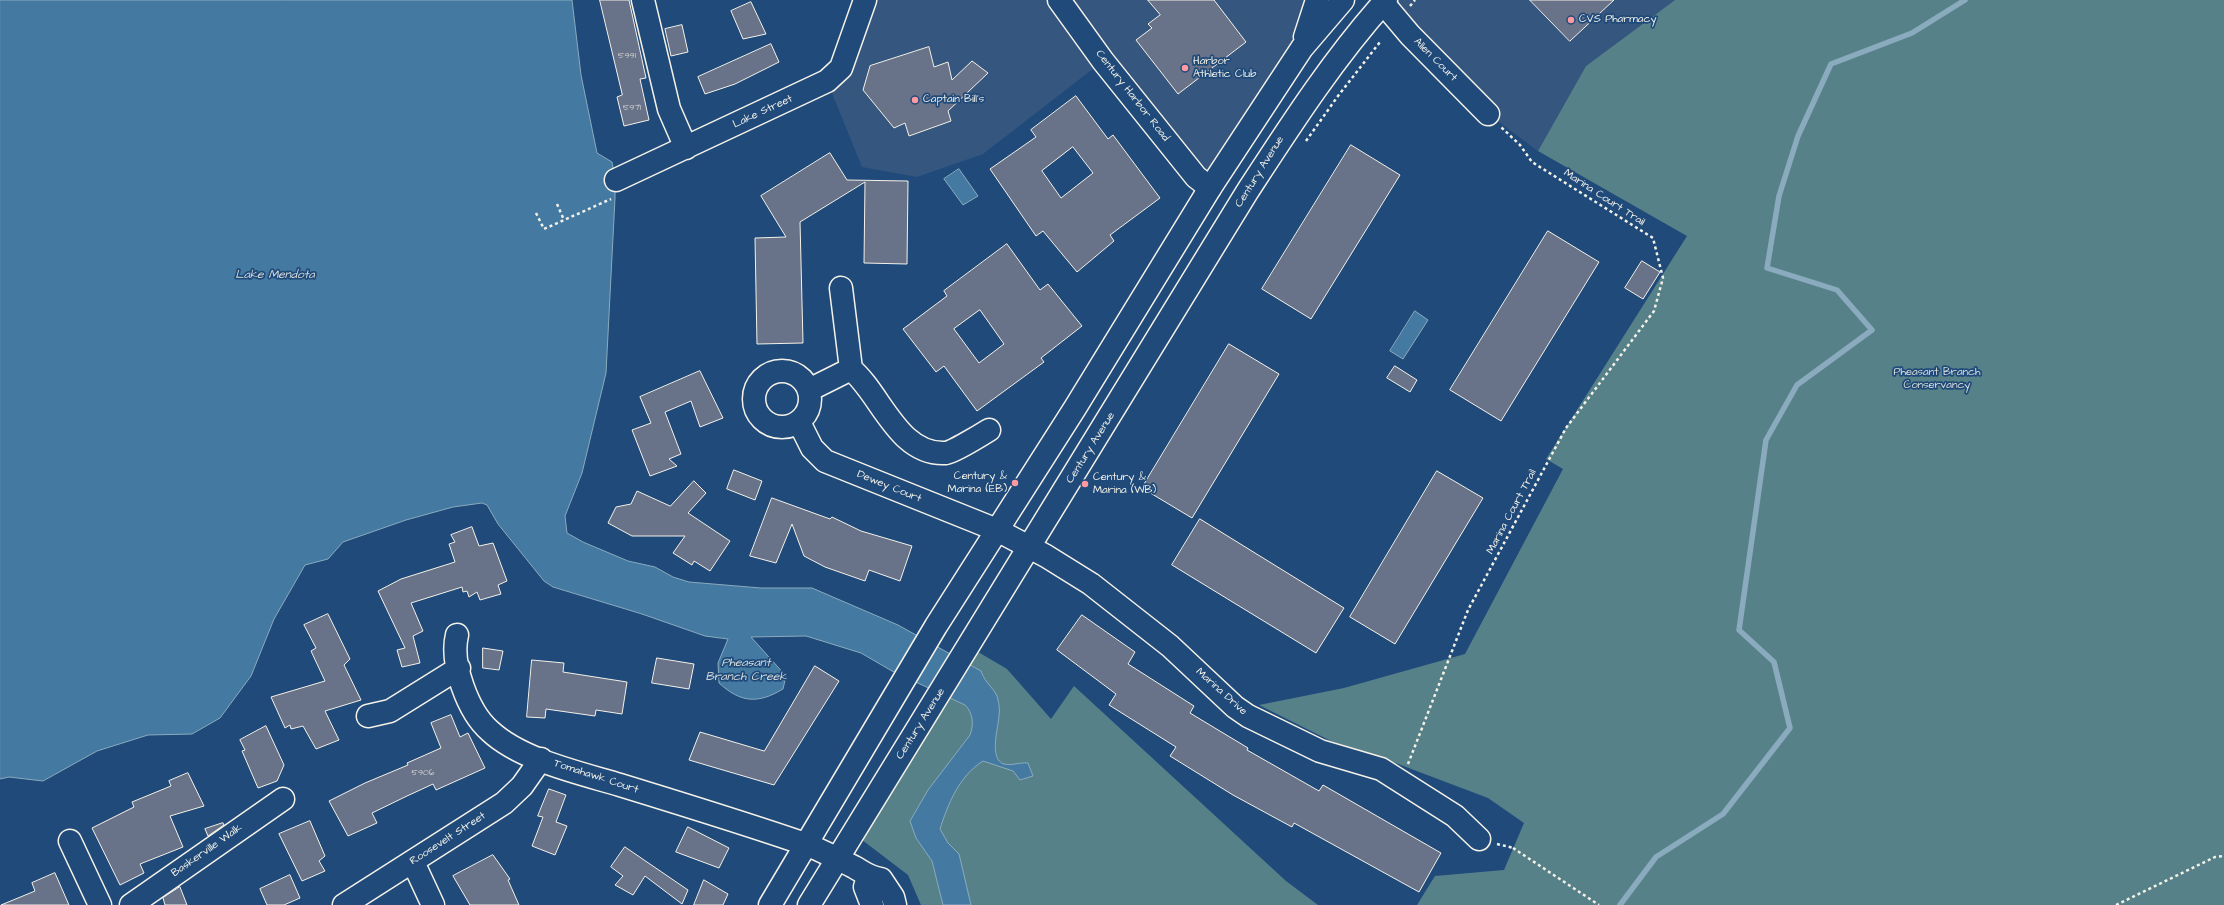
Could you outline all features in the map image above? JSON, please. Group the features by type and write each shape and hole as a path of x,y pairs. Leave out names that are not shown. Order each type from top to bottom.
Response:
{"street":[{"path":"643,0 669,109 686,148"},
{"name":"Lake Street","path":"615,189 686,148 827,81 841,68 865,0"},
{"name":"Century Harbor Road","path":"1059,0 1103,61 1196,177 1210,188"},
{"path":"1302,48 1317,0"},
{"path":"770,905 942,616 1075,408 1210,188 1302,48 1343,0"},
{"name":"Allen Court","path":"1382,1 1410,35 1488,114"},
{"name":"Century Avenue","path":"809,905 1190,283 1286,131 1382,1"},
{"path":"842,288 851,369 857,374 873,398 911,443 923,450 947,453 989,430"},
{"path":"809,390 851,369"},
{"path":"781,370 798,375 805,382 809,390 810,408 799,422 790,426 780,428 770,425 762,420 756,412 754,392 764,377 781,370"},
{"name":"Dewey Court","path":"799,422 812,448 825,461 997,530"},
{"name":"Marina Drive","path":"997,530 1029,547 1090,584 1164,641 1248,716 1320,751 1381,769 1455,816 1479,839"},
{"name":"Tomahawk Court","path":"457,635 455,642 462,687 471,708 490,732 510,746 541,759 807,845 859,870 868,877 881,879 893,897 895,905"},
{"path":"368,716 390,711 459,668"},
{"name":"Roosevelt Street","path":"344,905 413,862 510,798 526,781 541,759"},
{"name":"Baskerville Walk","path":"131,905 283,799"},
{"path":"70,841 100,905"},
{"path":"413,862 433,905"},
{"path":"868,877 866,887 872,905"}],"path":[{"path":"1409,6 1415,0"},
{"name":"Marina Court Trail","path":"1399,780 1407,768 1468,610 1566,428 1654,311 1663,278 1653,238 1532,162 1520,145 1488,114"},
{"path":"536,213 544,229 564,220 615,189"},
{"path":"557,204 564,220"},
{"path":"1479,839 1514,848 1599,905"},
{"path":"2116,905 2215,857 2224,856"}],"shaded area":[{"path":"850,0 1317,0 1312,18 1210,188 1103,61 983,154 917,177 862,167 827,81 863,6"},
{"path":"1386,0 1675,0 1586,66 1538,151 1488,114"}],"green space":[{"name":"Pheasant Branch Conservancy","path":"1675,0 2224,0 2224,905 1417,905 1435,876 1504,870 1524,823 1488,798 1385,759 1331,741 1259,705 1344,688 1465,654 1563,469 1546,459 1687,236 1538,151 1586,66"},
{"path":"968,646 1007,669 1051,719 1074,686 1286,881 1318,905 921,905 908,875 853,833"}],"water":[{"name":"Lake Mendota","path":"0,0 572,0 581,75 597,153 612,162 615,178 615,198 606,373 582,473 565,516 567,533 583,542 628,561 655,567 673,577 689,582 761,588 812,588 898,625 981,671 985,680 997,696 999,703 995,749 996,756 999,761 1004,764 1010,765 1028,763 1033,776 1020,780 1013,771 983,761 967,774 951,800 940,829 948,843 959,854 971,905 943,905 932,861 916,838 910,821 928,790 970,735 972,719 968,708 965,705 892,671 861,653 806,636 751,637 786,676 783,689 774,694 758,699 742,698 727,690 719,683 718,663 728,639 705,636 642,614 553,587 544,581 498,524 487,505 482,503 453,507 406,520 343,542 328,559 305,565 274,619 251,676 220,718 192,734 148,735 97,751 43,781 9,777 0,779"},
{"path":"959,169 978,196 963,205 944,179"},
{"path":"1415,311 1428,320 1403,359 1390,351"}],"building":[{"path":"600,0 629,0 646,78 640,79 649,120 624,126 617,97 622,95"},
{"name":"Harbor Athletic Club","path":"1148,0 1214,0 1246,42 1178,94 1136,40 1152,28 1148,24 1160,15"},
{"name":"CVS Pharmacy","path":"1530,0 1614,0 1570,41"},
{"path":"751,2 766,34 743,39 731,11"},
{"path":"682,25 688,52 671,56 665,29"},
{"path":"771,44 779,62 735,84 705,94 698,77"},
{"name":"Captain Bill's","path":"929,47 934,67 948,62 952,80 972,61 988,73 948,111 951,121 909,136 905,123 894,128 863,90 870,66"},
{"path":"1076,96 1108,139 1113,135 1160,198 1110,235 1114,241 1077,272 1043,231 1036,236 990,169 1036,137 1031,130","holes":["1073,147 1093,173 1061,198 1042,171"]},
{"path":"1351,145 1400,175 1311,319 1262,289"},
{"path":"830,153 847,180 908,181 907,264 864,263 865,182 800,222 803,343 757,344 755,238 786,237 761,196"},
{"path":"1548,231 1599,262 1501,421 1450,390"},
{"path":"1007,244 1040,290 1048,284 1082,326 1041,358 1044,362 977,411 944,366 936,372 903,329 947,296 944,291","holes":["980,310 1004,344 979,363 954,329"]},
{"path":"1642,261 1660,272 1643,299 1625,288"},
{"path":"1229,344 1279,374 1192,518 1142,488"},
{"path":"1395,366 1417,380 1410,392 1387,378"},
{"path":"700,371 723,418 700,427 691,401 665,412 681,454 669,459 677,466 650,476 632,430 651,423 640,397"},
{"path":"734,470 762,481 755,500 727,489"},
{"path":"1437,471 1483,498 1395,644 1350,617"},
{"path":"694,481 706,493 688,513 730,541 710,571 694,561 692,565 673,553 685,536 632,536 608,523 616,507 631,504 637,491 670,506"},
{"path":"772,498 830,519 832,517 861,531 912,546 900,581 869,570 865,581 825,567 804,556 792,524 776,563 750,556"},
{"path":"1200,519 1344,608 1316,653 1172,565"},
{"path":"472,527 479,546 493,543 507,581 498,585 501,594 480,600 477,592 469,597 467,591 463,592 462,587 411,603 423,631 413,636 420,663 402,667 397,650 405,648 378,591 401,579 455,562 449,544 455,542 451,535"},
{"path":"328,614 350,659 344,665 361,700 325,711 339,740 316,749 303,726 291,729 290,725 285,728 271,697 325,681 311,651 316,648 304,625"},
{"path":"1082,615 1135,652 1128,664 1194,706 1190,713 1248,748 1247,750 1319,791 1323,785 1441,853 1419,892 1294,823 1292,827 1233,795 1170,756 1176,747 1109,705 1116,694 1057,650"},
{"path":"483,648 503,651 499,670 483,668"},
{"path":"657,658 694,664 689,689 652,683"},
{"path":"532,660 564,663 563,672 627,682 622,714 596,710 595,716 546,709 545,718 527,717"},
{"path":"815,666 839,681 774,785 689,760 700,732 764,751"},
{"path":"451,715 460,737 468,733 485,768 436,790 433,784 372,813 377,823 348,836 329,801 365,783 408,765 407,763 441,748 431,723"},
{"path":"266,726 284,765 277,781 258,788 242,751 245,750 240,740"},
{"path":"188,773 204,806 170,816 183,847 140,864 144,873 120,885 92,828 134,807 132,802 171,786 169,781"},
{"path":"549,789 566,795 556,822 567,826 555,855 532,846 543,817 538,816"},
{"path":"310,821 325,856 319,861 325,871 302,881 279,834"},
{"path":"223,823 224,825 208,836 205,829"},
{"path":"688,827 729,848 719,868 676,852"},
{"path":"625,847 688,890 682,904 645,876 633,895 615,885 623,876 611,867"},
{"path":"493,855 510,879 508,880 519,905 470,905 453,876"},
{"path":"55,873 69,905 1,905 35,891 32,883"},
{"path":"290,875 300,898 284,905 267,905 260,889"},
{"path":"704,880 728,894 723,905 694,905"},
{"path":"180,887 187,905 165,905 163,898"}],"waterway":[{"path":"1620,905 1656,857 1723,814 1790,728 1774,662 1739,630 1766,440 1797,385 1872,330 1837,290 1767,268 1779,196 1798,136 1831,64 1912,33 1965,0"}],"place":[{"name":"CVS Pharmacy","path":"1571,20"},
{"name":"Harbor Athletic Club","path":"1185,68"},
{"name":"Captain Bill's","path":"915,100"},
{"name":"Century & Marina (EB)","path":"1015,483"},
{"name":"Century & Marina (WB)","path":"1085,484"}],"water label":[{"name":"Pheasant Branch Creek","path":"746,670"}]}
